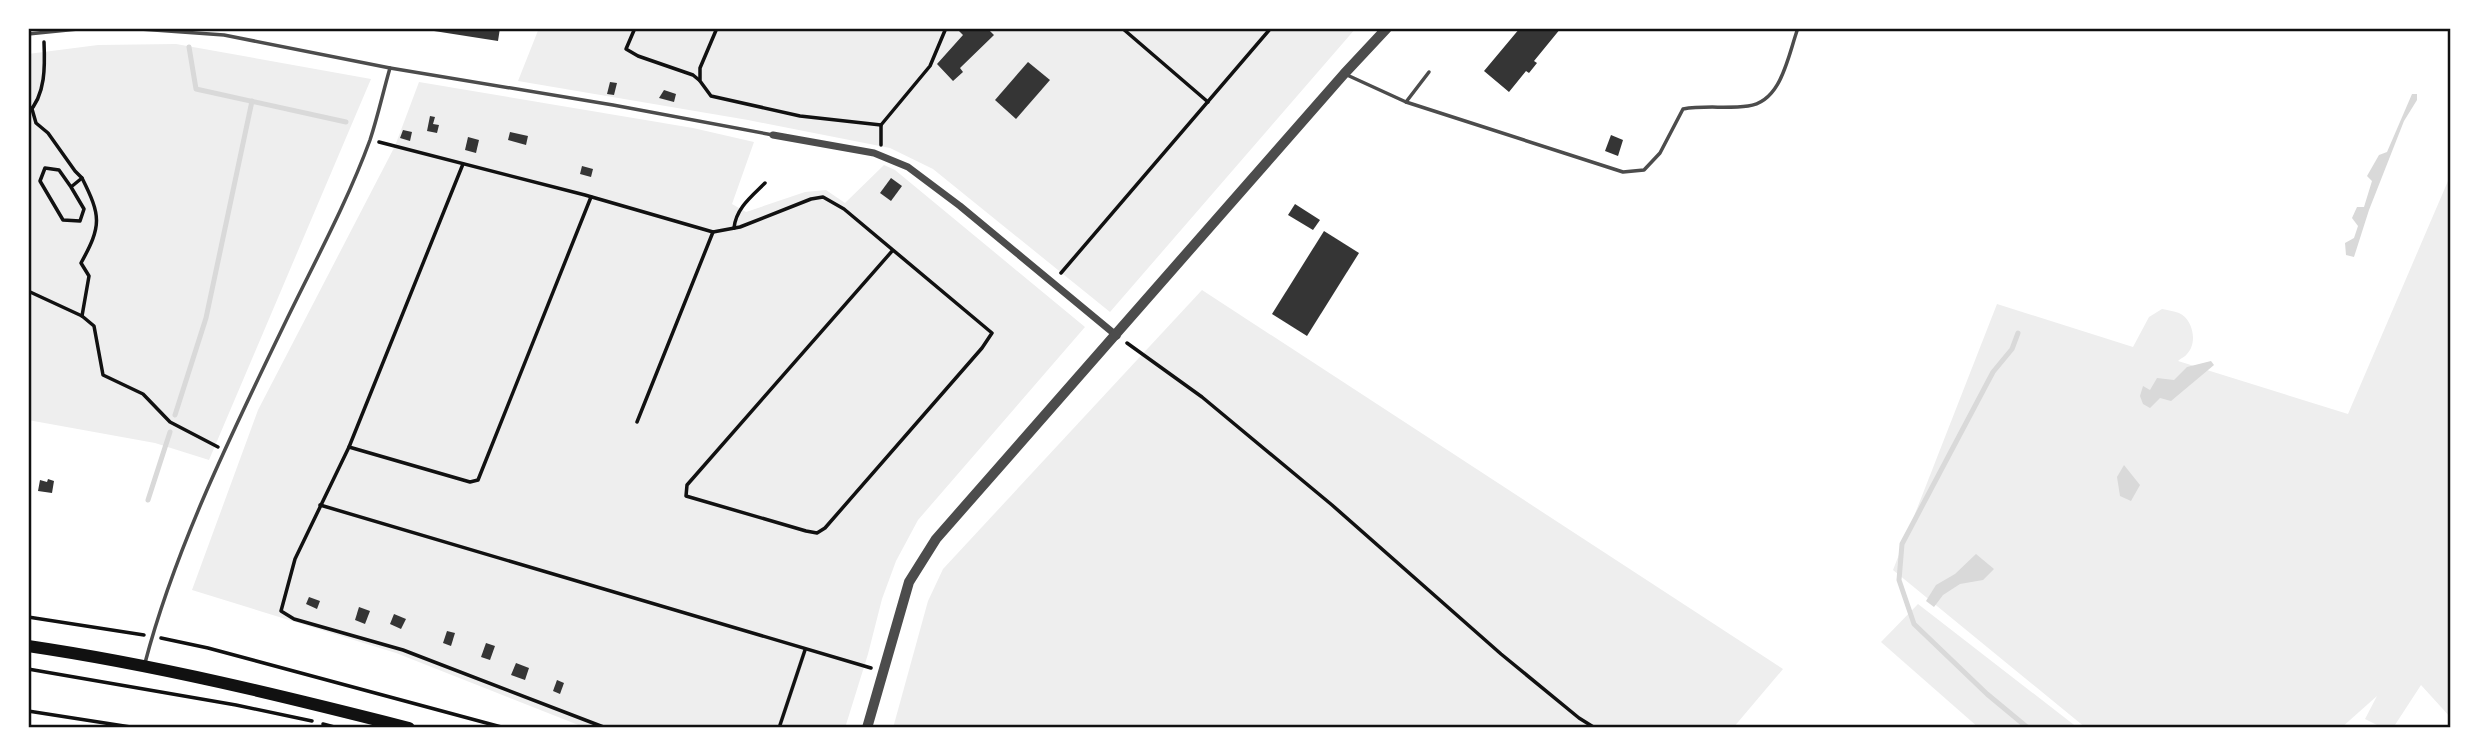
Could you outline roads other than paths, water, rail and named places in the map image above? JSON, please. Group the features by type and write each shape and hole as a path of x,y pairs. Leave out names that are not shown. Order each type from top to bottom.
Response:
{"main road":[{"path":"30,646 144,666 280,695 409,728"}],"street":[{"path":"867,728 909,582 936,539 1387,28"},
{"path":"773,135 879,155 908,167 960,206 1117,336"}],"lane":[{"path":"28,34 44,30 88,28"},
{"path":"126,28 224,35 390,68 773,135"},
{"path":"1344,74 1406,102 1623,172 1644,170 1660,152 1683,109 1698,106 1750,106 1767,100 1777,86 1798,28"},
{"path":"144,666 164,600 226,451 285,322 324,245 370,139 390,68"},
{"path":"1406,102 1429,72"}],"waterway":[{"path":"189,47 196,89 346,122"},
{"path":"175,415 206,318 252,101"},
{"path":"2018,333 2012,349 1993,372 1902,544 1899,580 1914,624 1987,694 2028,728"},
{"path":"148,500 170,432"}]}
